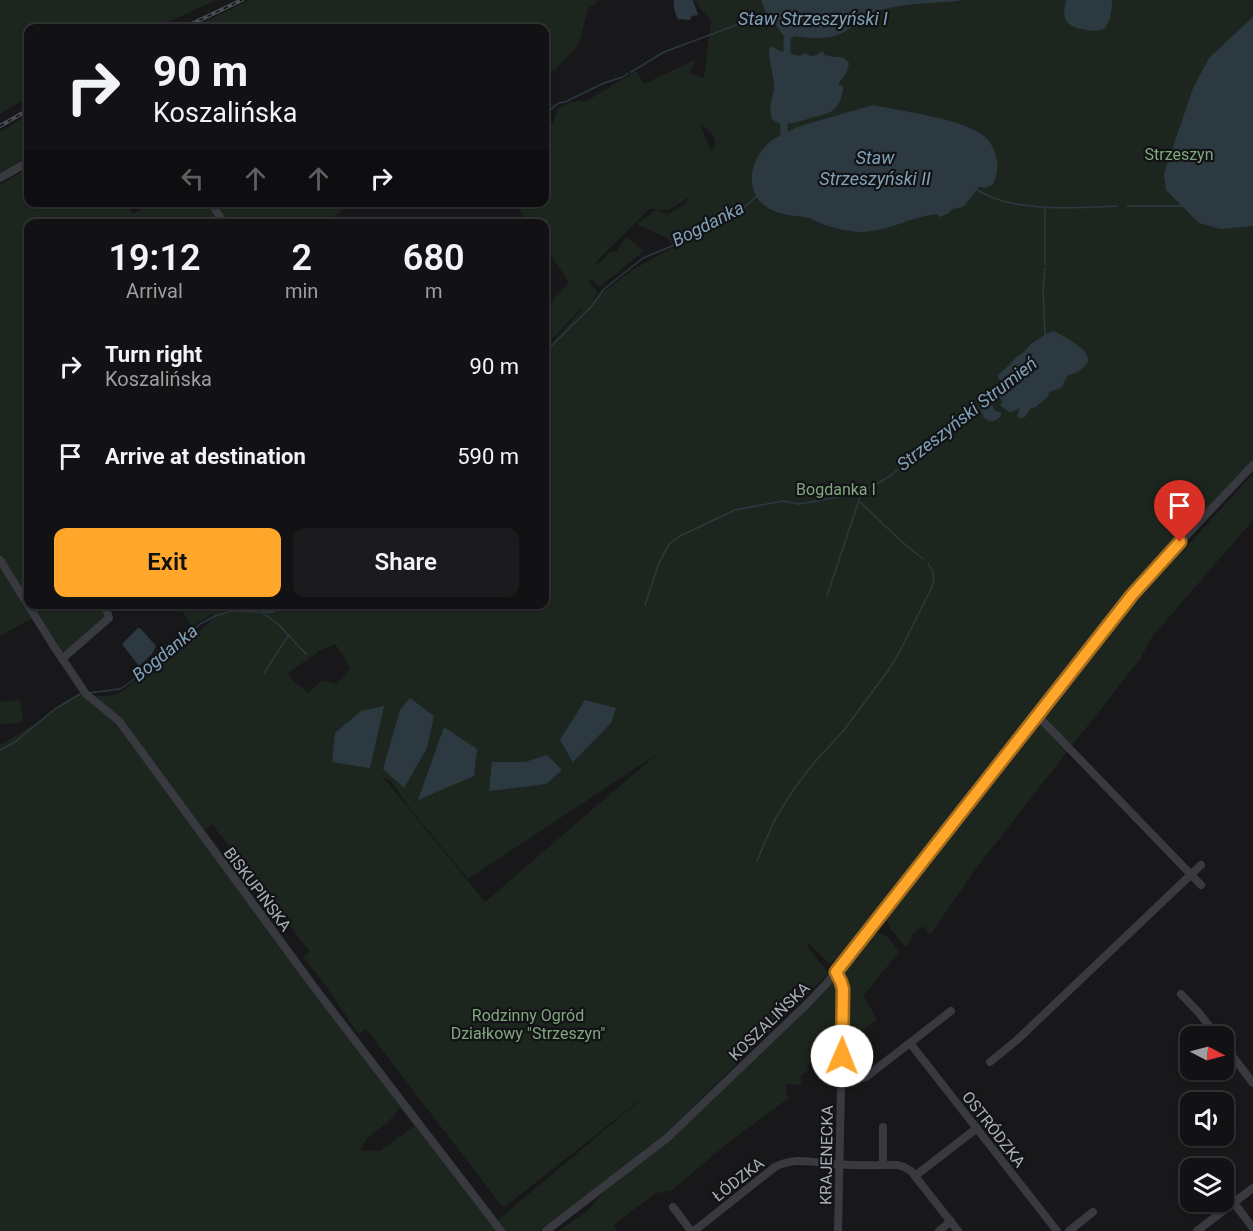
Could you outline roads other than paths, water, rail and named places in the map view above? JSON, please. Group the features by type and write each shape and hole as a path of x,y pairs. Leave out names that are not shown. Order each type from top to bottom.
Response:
{"street":[{"path":"0,178 24,164"},
{"name":"KOSZALIŃSKA","path":"546,1231 668,1138 806,1005 836,972 1125,603 1253,465"},
{"name":"BISKUPIŃSKA","path":"0,560 24,598"},
{"name":"BISKUPIŃSKA","path":"31,609 86,694 119,721 236,883 501,1231"},
{"path":"62,659 109,618 106,609"},
{"path":"1037,716 1201,885"},
{"path":"990,1062 1017,1040 1201,865"},
{"name":"KRAJENECKA","path":"836,972 843,989 838,1231"},
{"path":"1181,994 1209,1026"},
{"path":"841,1077 866,1077 951,1011"},
{"name":"OSTRÓDZKA","path":"910,1043 1057,1231"},
{"path":"1234,1058 1253,1083"},
{"path":"883,1126 883,1165"},
{"path":"958,1231 915,1176 977,1128"},
{"name":"ŁÓDZKA","path":"692,1231 780,1164 809,1161 902,1166 909,1169 915,1176"},
{"path":"1253,1188 1234,1203 1253,1228"},
{"path":"673,1207 692,1231"},
{"path":"1068,1231 1093,1212"},
{"path":"1197,1231 1222,1212"},
{"path":"939,1231 951,1221"}],"water":[{"path":"674,0 693,0 698,15 692,16 690,20 678,19 674,10"},
{"name":"Staw Strzeszyński I","path":"761,0 964,0 891,7 875,12 835,36 817,38 794,36 786,40 766,14"},
{"path":"1066,0 1112,0 1107,25 1102,30 1092,31 1071,25 1066,21 1064,15"},
{"path":"1253,17 1253,226 1221,229 1199,223 1166,190 1164,174 1193,88 1209,58"},
{"path":"770,46 783,52 789,50 792,54 800,56 805,53 814,56 823,51 824,55 845,59 849,66 839,82 839,85 843,86 842,93 835,109 797,122 784,124 774,120 770,112 774,87 769,55"},
{"name":"Staw Strzeszyński II","path":"873,105 948,121 976,131 987,139 995,152 997,170 993,184 986,188 979,187 963,207 952,209 940,217 936,214 889,227 857,232 776,212 763,204 756,196 753,188 753,168 757,158 770,142 797,127"},
{"path":"1054,331 1084,351 1089,360 1087,363 1077,372 1068,375 1061,388 1049,392 1048,396 1036,407 1031,408 1025,417 1017,417 1020,408 1009,412 1000,405 1001,399 989,402 989,405 1001,413 1001,416 992,421 986,419 979,403 998,384 1000,380 997,376 1032,343"},
{"path":"229,609 280,609 273,613 229,612"},
{"path":"138,628 156,646 152,654 139,666 122,644"},
{"path":"410,698 434,716 427,748 404,788 383,769 400,710"},
{"path":"585,700 616,708 611,723 573,762 560,740"},
{"path":"384,706 370,768 332,762 335,733 361,711"},
{"path":"444,727 477,749 474,776 418,800"},
{"path":"547,755 562,770 546,784 489,791 492,762 525,762"}],"waterway":[{"path":"631,72 664,52 766,14"},
{"path":"787,40 787,50"},
{"path":"549,111 555,105 628,73"},
{"path":"784,123 784,133"},
{"name":"Strzeszyński Strumień","path":"977,190 992,197 1026,206 1064,208 1117,206"},
{"name":"Bogdanka","path":"549,348 591,307 604,289 643,258 672,246 746,206 757,196"},
{"name":"Bogdanka","path":"1127,206 1185,206"},
{"name":"Strzeszyński Strumień","path":"1045,209 1045,265"},
{"name":"Strzeszyński Strumień","path":"1045,268 1043,289 1045,336"},
{"name":"Strzeszyński Strumień","path":"645,605 663,555 670,543 680,536 735,510 783,501 799,504 860,493 887,478 980,406"},
{"path":"860,493 860,502 923,559"},
{"path":"827,596 859,500"},
{"path":"757,861 774,821 794,789 844,730 890,668 932,587 933,575 928,564"},
{"name":"Bogdanka","path":"89,693 120,689 152,664 173,643 200,624 228,612"},
{"path":"263,613 279,625 306,654"},
{"path":"264,673 288,636"},
{"name":"Bogdanka","path":"0,750 15,742 55,709 80,694"}],"railway":[{"path":"191,24 242,0"},
{"path":"0,126 24,112"}],"park label":[{"name":"Strzeszyn","path":"1179,154"},
{"name":"Bogdanka I","path":"836,489"},
{"name":"Rodzinny Ogród Działkowy \"Strzeszyn\"","path":"528,1024"}]}
